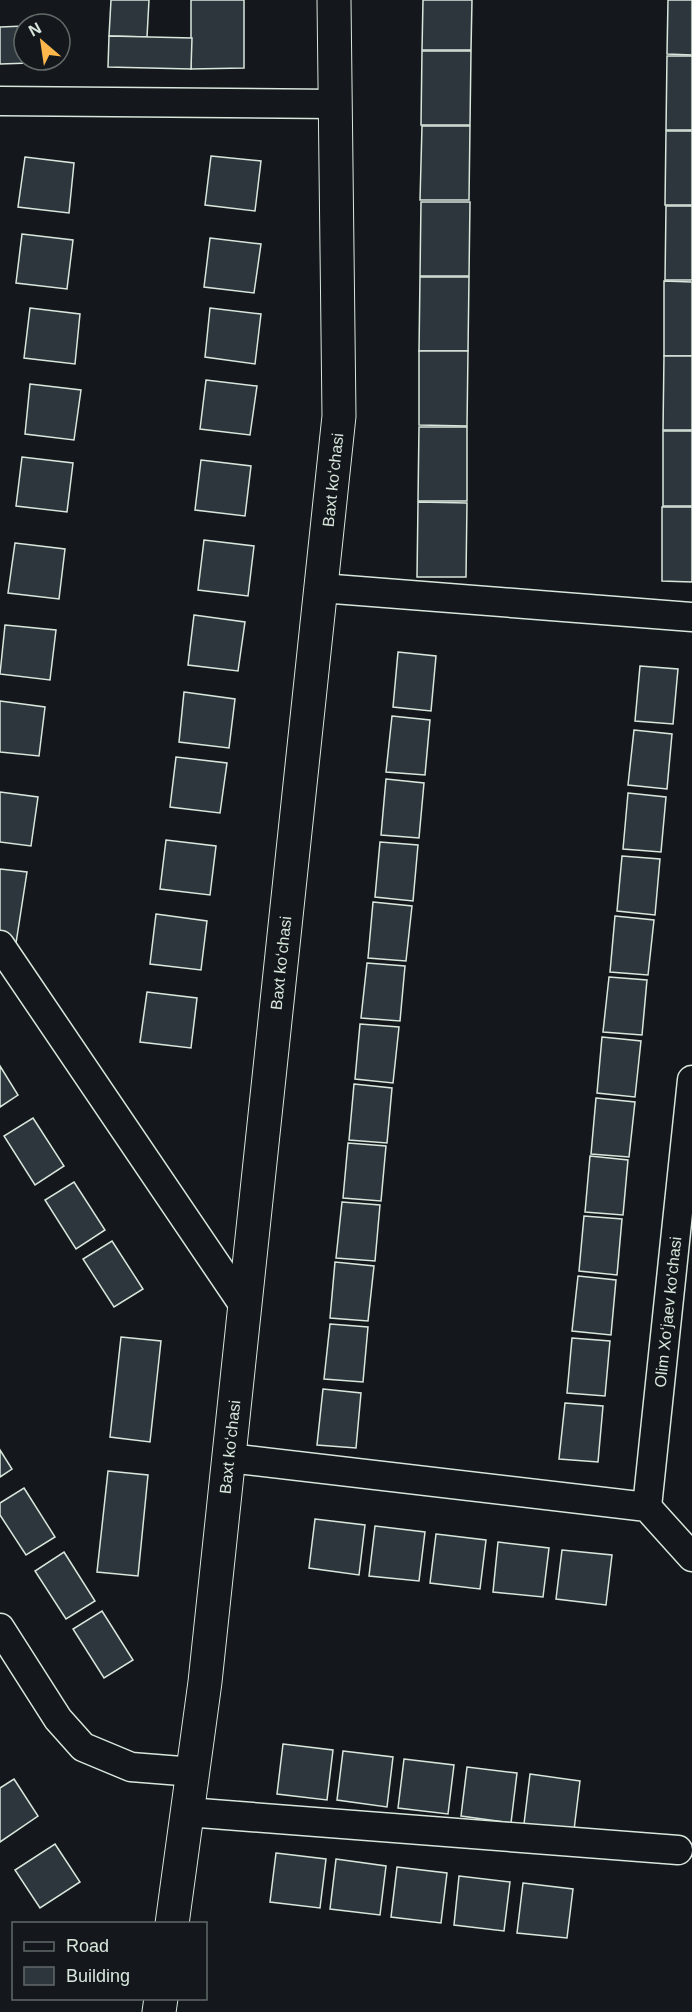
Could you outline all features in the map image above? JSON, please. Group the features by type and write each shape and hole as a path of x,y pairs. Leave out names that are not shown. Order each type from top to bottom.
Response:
{"main road":[{"name":"Baxt koʻchasi","path":"172,1922 194,1772 229,1458 339,416 334,0"}],"street":[{"path":"0,101 336,104"},
{"path":"321,588 692,617"},
{"path":"0,945 245,1306"},
{"name":"Olim Xoʻjaev ko'chasi","path":"647,1507 692,1080"},
{"path":"229,1458 647,1507 692,1557"},
{"path":"0,1628 58,1719 83,1747 131,1767 194,1772"},
{"path":"187,1812 678,1851"}],"building":[{"path":"111,0 149,0 147,37 109,36"},
{"path":"191,0 244,0 244,68 191,69"},
{"path":"423,0 472,0 471,50 422,50"},
{"path":"668,0 692,0 692,55 667,54"},
{"path":"12,26 12,64 0,64 0,27"},
{"path":"109,36 192,38 191,69 108,67"},
{"path":"422,51 471,51 470,125 421,125"},
{"path":"667,56 692,56 692,130 666,130"},
{"path":"422,126 470,126 469,200 420,200"},
{"path":"666,131 692,131 692,205 665,205"},
{"path":"211,156 261,161 255,211 205,205"},
{"path":"25,157 74,163 69,213 18,207"},
{"path":"421,202 470,202 469,276 420,276"},
{"path":"666,206 692,206 692,280 665,280"},
{"path":"22,234 73,240 67,289 16,283"},
{"path":"210,238 261,244 254,293 204,287"},
{"path":"420,277 469,277 468,351 419,351"},
{"path":"664,281 692,282 692,356 664,356"},
{"path":"30,308 80,314 75,364 24,358"},
{"path":"210,308 261,314 255,364 205,357"},
{"path":"419,351 468,351 467,426 419,425"},
{"path":"664,356 692,356 692,430 663,430"},
{"path":"206,380 257,386 250,435 200,429"},
{"path":"30,384 81,390 74,440 25,434"},
{"path":"419,427 467,427 467,501 418,501"},
{"path":"663,431 692,431 692,506 663,506"},
{"path":"22,457 73,463 67,512 16,506"},
{"path":"201,460 251,466 245,516 195,510"},
{"path":"418,502 467,503 466,577 417,577"},
{"path":"662,507 692,507 692,582 662,581"},
{"path":"204,540 254,546 248,596 198,590"},
{"path":"15,543 65,549 59,599 8,593"},
{"path":"194,615 245,622 238,671 188,665"},
{"path":"5,625 56,630 50,680 0,674"},
{"path":"398,652 436,656 431,711 393,707"},
{"path":"640,666 678,669 673,724 635,721"},
{"path":"184,692 235,699 229,748 179,742"},
{"path":"0,701 45,707 39,756 0,752"},
{"path":"392,716 430,720 425,775 386,772"},
{"path":"634,730 672,734 667,789 628,785"},
{"path":"176,757 227,763 220,813 170,807"},
{"path":"386,779 424,783 419,838 381,835"},
{"path":"0,792 38,797 31,846 0,842"},
{"path":"628,793 666,797 661,852 623,849"},
{"path":"166,840 216,846 210,895 160,889"},
{"path":"380,842 418,845 413,901 375,897"},
{"path":"622,856 660,859 655,915 617,911"},
{"path":"0,869 27,872 14,956 0,937"},
{"path":"373,902 412,906 406,961 368,958"},
{"path":"156,914 207,921 201,970 150,964"},
{"path":"615,916 654,920 648,975 610,972"},
{"path":"367,963 405,966 400,1021 361,1018"},
{"path":"609,977 647,980 642,1035 603,1032"},
{"path":"147,992 197,998 191,1048 140,1042"},
{"path":"360,1024 399,1027 393,1083 355,1079"},
{"path":"602,1037 641,1041 635,1097 597,1093"},
{"path":"0,1066 18,1095 0,1107"},
{"path":"354,1084 392,1088 387,1143 349,1140"},
{"path":"596,1098 635,1102 629,1157 591,1154"},
{"path":"33,1118 64,1166 35,1185 4,1136"},
{"path":"348,1143 386,1146 381,1201 343,1198"},
{"path":"590,1156 628,1160 623,1215 585,1212"},
{"path":"74,1182 105,1230 76,1249 45,1200"},
{"path":"342,1202 380,1205 375,1261 336,1258"},
{"path":"584,1216 622,1219 617,1275 579,1271"},
{"path":"112,1241 143,1289 114,1307 83,1259"},
{"path":"335,1262 374,1266 368,1321 330,1318"},
{"path":"578,1276 616,1280 611,1335 572,1331"},
{"path":"330,1324 368,1327 363,1382 324,1379"},
{"path":"121,1337 161,1341 150,1442 110,1437"},
{"path":"572,1338 610,1341 605,1396 567,1393"},
{"path":"323,1389 361,1393 356,1448 317,1445"},
{"path":"565,1403 603,1406 598,1462 559,1459"},
{"path":"0,1450 12,1469 0,1477"},
{"path":"108,1471 148,1475 138,1576 97,1572"},
{"path":"24,1488 55,1537 26,1555 0,1515 0,1503"},
{"path":"315,1519 365,1525 359,1575 309,1568"},
{"path":"375,1526 425,1532 419,1581 369,1576"},
{"path":"436,1534 486,1540 480,1589 430,1583"},
{"path":"498,1542 549,1548 543,1597 493,1592"},
{"path":"562,1550 612,1555 606,1605 556,1599"},
{"path":"64,1552 95,1601 66,1619 35,1571"},
{"path":"102,1611 133,1660 104,1678 73,1629"},
{"path":"283,1744 333,1750 327,1800 277,1794"},
{"path":"343,1751 393,1757 387,1807 337,1800"},
{"path":"404,1759 454,1765 448,1814 398,1808"},
{"path":"467,1767 517,1773 511,1823 461,1816"},
{"path":"530,1774 580,1781 574,1830 524,1824"},
{"path":"14,1779 38,1816 0,1842 0,1788"},
{"path":"55,1844 80,1882 40,1908 15,1870"},
{"path":"276,1853 326,1859 320,1908 270,1902"},
{"path":"336,1859 386,1866 380,1915 330,1909"},
{"path":"397,1867 447,1873 441,1923 391,1917"},
{"path":"459,1876 510,1882 504,1931 454,1925"},
{"path":"523,1883 573,1889 567,1938 517,1933"}]}
